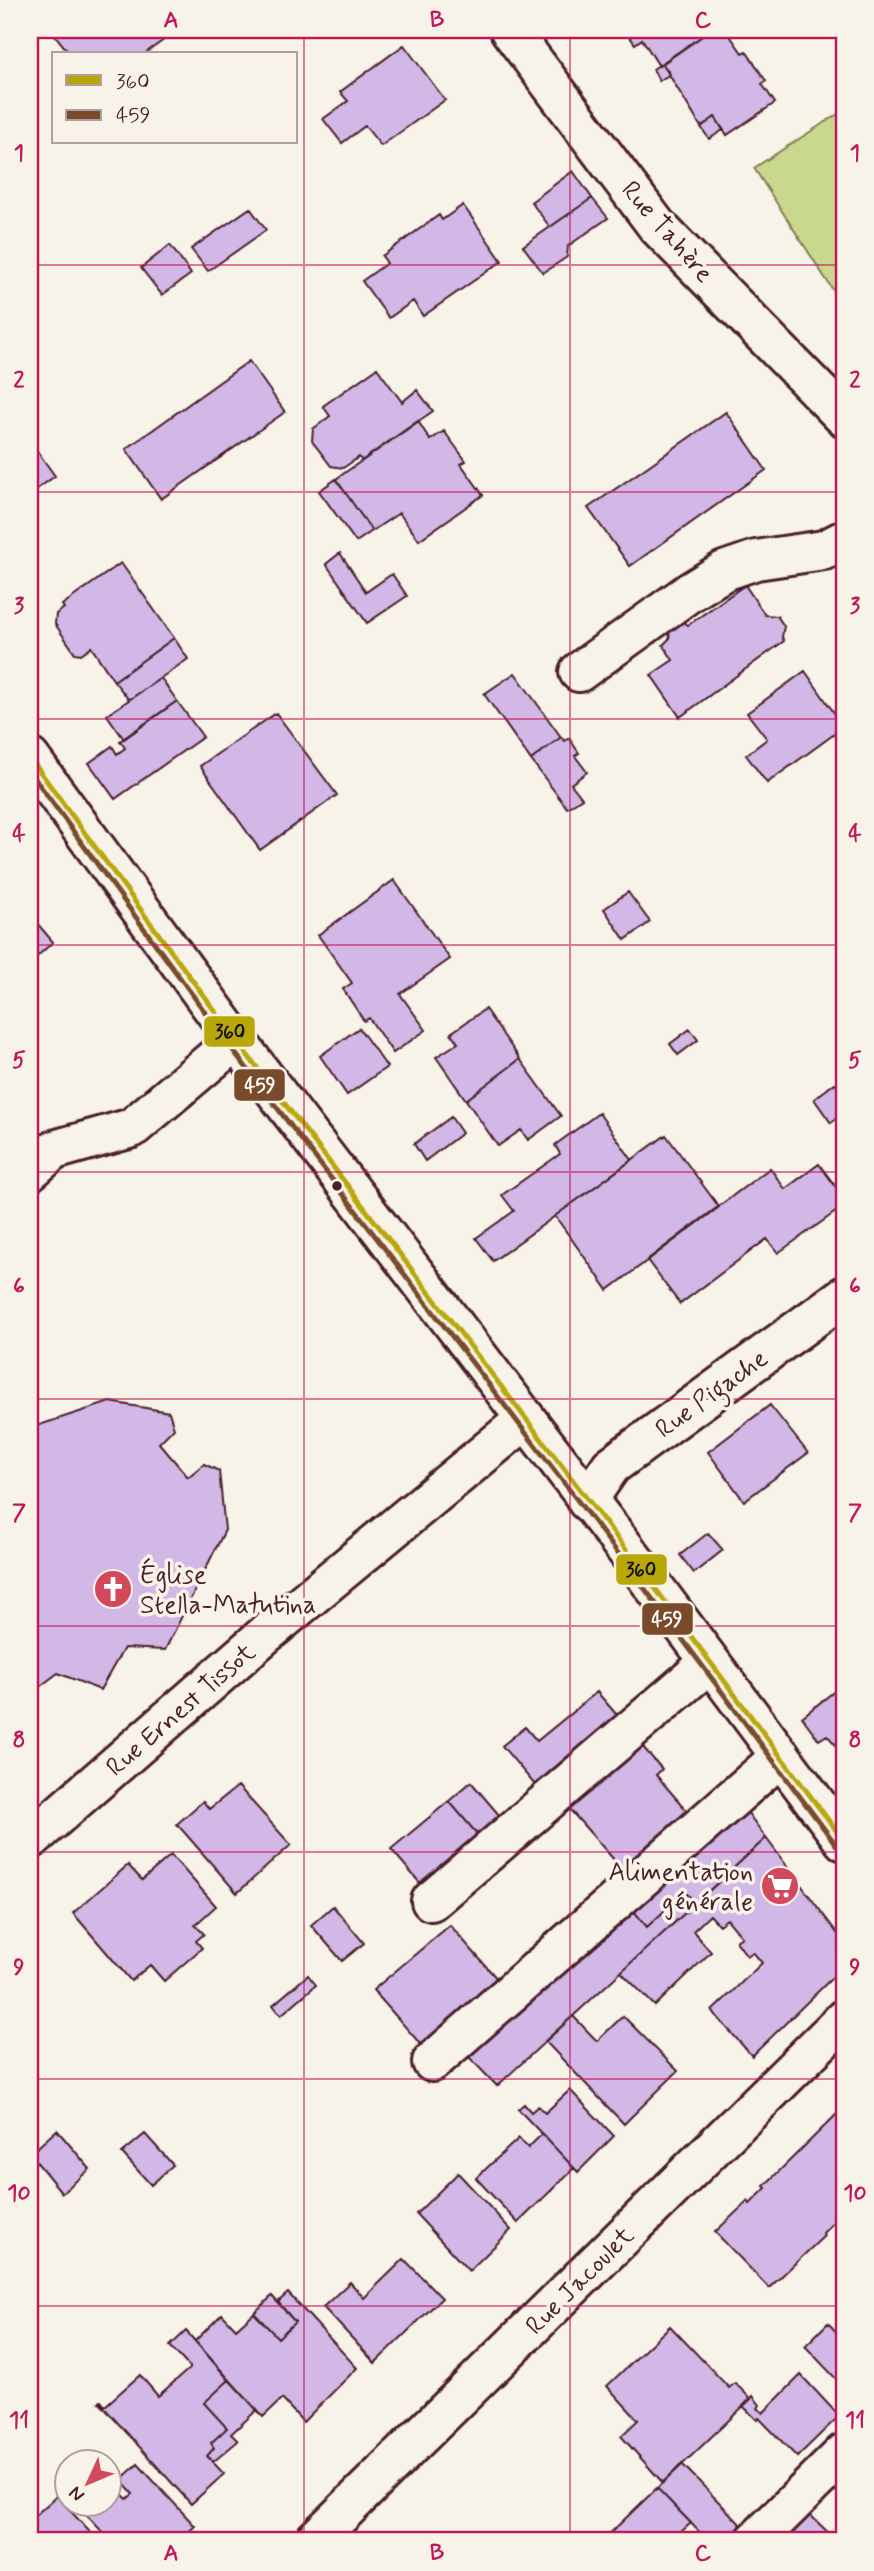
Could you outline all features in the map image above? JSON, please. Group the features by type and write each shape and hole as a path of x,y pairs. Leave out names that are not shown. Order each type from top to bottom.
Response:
{"street":[{"name":"Rue Tahère","path":"510,30 657,226 844,417"},
{"path":"579,672 690,592 724,571 756,560 824,550 844,540"},
{"path":"30,758 236,1040 844,1841"},
{"path":"30,1171 54,1150 132,1128 236,1040"},
{"name":"Rue Pigache","path":"587,1501 611,1466 844,1296"},
{"name":"Rue Ernest Tissot","path":"34,1826 526,1419"},
{"path":"431,1901 710,1662"},
{"path":"432,2062 781,1756"},
{"name":"Rue Jacoulet","path":"314,2541 844,2020"},
{"path":"755,2541 844,2453"}],"green space":[{"path":"844,110 844,307 754,168"}],"building":[{"path":"51,30 178,30 147,52 68,52"},
{"path":"625,30 711,30 659,66 642,39 635,44"},
{"path":"711,30 726,30 742,53 746,51 766,81 762,84 775,103 727,135 715,117 701,127 662,63"},
{"path":"404,45 445,100 381,146 365,126 342,143 323,119 348,101 340,92"},
{"path":"662,63 670,74 659,81 653,69"},
{"path":"715,117 723,130 709,139 701,127"},
{"path":"573,171 592,198 550,227 531,202"},
{"path":"592,198 608,218 568,246 567,257 543,273 523,246"},
{"path":"463,205 502,261 423,316 413,301 389,318 362,281 387,263 382,256 439,215 442,220"},
{"path":"250,208 266,230 208,271 191,249"},
{"path":"170,245 191,274 162,295 141,268"},
{"path":"249,361 285,412 161,499 126,449"},
{"path":"377,368 402,402 417,390 433,411 362,461 359,457 343,468 331,466 312,441 313,429 330,416 323,406"},
{"path":"726,412 766,470 630,566 588,508"},
{"path":"418,421 430,440 444,431 466,461 461,464 483,495 419,540 399,513 372,531 336,479"},
{"path":"30,441 55,476 30,494"},
{"path":"336,479 372,531 356,542 319,491"},
{"path":"340,553 366,592 392,574 407,596 367,623 326,564"},
{"path":"121,563 174,638 114,681 91,647 81,654 75,653 55,624 56,614 64,608 62,605"},
{"path":"745,585 765,615 777,616 784,626 784,641 680,717 651,675 673,660 663,645 670,638 668,629 680,620 688,625"},
{"path":"174,638 188,659 129,700 114,681"},
{"path":"805,671 844,727 767,783 746,755 767,739 747,713"},
{"path":"515,673 561,737 531,760 484,694"},
{"path":"161,678 177,701 124,739 107,715"},
{"path":"177,701 203,737 115,799 89,763 112,746 117,754 125,748 120,741"},
{"path":"276,713 337,795 260,850 200,766"},
{"path":"561,737 565,741 569,738 579,753 575,756 587,772 571,784 582,798 567,808 531,760"},
{"path":"394,880 450,959 400,994 426,1030 393,1053 369,1018 364,1021 343,989 352,983 318,935"},
{"path":"628,892 650,922 625,940 604,909"},
{"path":"30,915 53,942 30,963"},
{"path":"485,1009 520,1059 466,1100 436,1057 458,1043 451,1033"},
{"path":"359,1028 387,1067 347,1095 320,1056"},
{"path":"690,1029 698,1040 678,1055 670,1044"},
{"path":"520,1059 561,1116 528,1140 521,1130 498,1146 466,1100"},
{"path":"835,1083 844,1095 844,1113 831,1123 814,1099"},
{"path":"599,1113 632,1160 493,1261 476,1238 514,1211 502,1195 560,1154 555,1145"},
{"path":"451,1117 462,1133 425,1161 414,1144"},
{"path":"666,1135 719,1207 608,1290 555,1216"},
{"path":"819,1164 844,1198 844,1206 778,1253 767,1239 680,1304 647,1260 770,1168 785,1189"},
{"name":"Église Stella-Matutina","path":"110,1402 169,1412 174,1428 159,1443 188,1477 204,1464 219,1471 225,1530 165,1650 124,1648 100,1690 58,1673 30,1694 30,1428"},
{"path":"770,1405 808,1453 744,1501 708,1452"},
{"path":"708,1533 723,1550 694,1573 680,1555"},
{"path":"841,1686 844,1691 843,1753 827,1735 819,1740 802,1717"},
{"path":"597,1692 622,1721 540,1791 502,1746 525,1727 537,1741"},
{"path":"636,1739 662,1769 656,1775 688,1812 623,1870 564,1803"},
{"path":"471,1782 505,1822 483,1841 449,1801"},
{"path":"238,1786 291,1845 237,1893 177,1824 203,1801 209,1809"},
{"path":"449,1801 483,1841 425,1889 391,1849"},
{"path":"745,1809 766,1838 696,1903 685,1892 647,1927 633,1910"},
{"path":"766,1838 840,1937 836,1974 752,2056 712,2011 762,1963 753,1952 747,1956 736,1941 742,1937 727,1919 719,1925 710,1915 693,1931 711,1952 655,2006 621,1972"},
{"path":"171,1855 216,1906 195,1925 204,1934 196,1941 202,1948 164,1981 150,1965 131,1981 73,1913 128,1865 142,1880"},
{"path":"685,1892 696,1903 497,2086 469,2057 633,1910 647,1927"},
{"path":"333,1906 364,1943 342,1961 311,1925"},
{"path":"450,1925 498,1980 423,2047 373,1990"},
{"path":"308,1975 316,1985 281,2015 273,2005"},
{"path":"573,2016 597,2041 623,2016 678,2071 624,2124 545,2041"},
{"path":"570,2090 614,2136 578,2172 518,2109 524,2104 531,2112 538,2106 545,2113"},
{"path":"839,2112 844,2117 844,2211 823,2233 824,2236 769,2288 715,2232 748,2201 750,2204 766,2188 764,2186"},
{"path":"57,2130 90,2169 62,2193 30,2154"},
{"path":"145,2134 173,2165 151,2185 122,2153"},
{"path":"542,2134 574,2168 518,2223 476,2178 519,2138 528,2148"},
{"path":"458,2173 511,2230 469,2271 416,2214"},
{"path":"404,2259 442,2298 375,2363 323,2307 350,2282 364,2298"},
{"path":"288,2293 357,2368 303,2422 282,2399 263,2417 195,2341 222,2314 236,2329 254,2313 278,2338 295,2322 278,2302"},
{"path":"272,2296 295,2322 278,2338 254,2313"},
{"path":"828,2323 844,2340 844,2380 840,2383 805,2346"},
{"path":"670,2326 729,2388 735,2383 751,2399 663,2483 621,2436 638,2420 607,2386"},
{"path":"186,2331 229,2380 204,2403 227,2428 211,2443 214,2448 207,2456 224,2474 191,2504 99,2402 105,2406 140,2375 158,2396 190,2368 170,2346"},
{"path":"801,2375 839,2416 797,2457 759,2418 757,2420 743,2406 753,2396 763,2413"},
{"path":"229,2380 257,2410 231,2434 238,2441 213,2462 207,2456 214,2448 211,2443 227,2428 204,2403"},
{"path":"138,2464 195,2526 179,2541 111,2541 89,2518 122,2518 122,2494 127,2499 133,2494 122,2482 122,2478"},
{"path":"682,2464 749,2533 741,2541 708,2541 657,2488"},
{"path":"657,2488 691,2523 671,2541 602,2541"},
{"path":"52,2500 52,2518 77,2518 98,2541 30,2541 30,2520"},
{"path":"806,2511 837,2541 775,2541"}],"transit line":[{"name":"360","path":"30,758 236,1040 637,1564 844,1841"},
{"name":"459","path":"30,772 229,1045 630,1569 837,1846"}],"place":[{"name":"Église Stella-Matutina","path":"113,1589"},
{"name":"Alimentation générale","path":"780,1886"}]}
